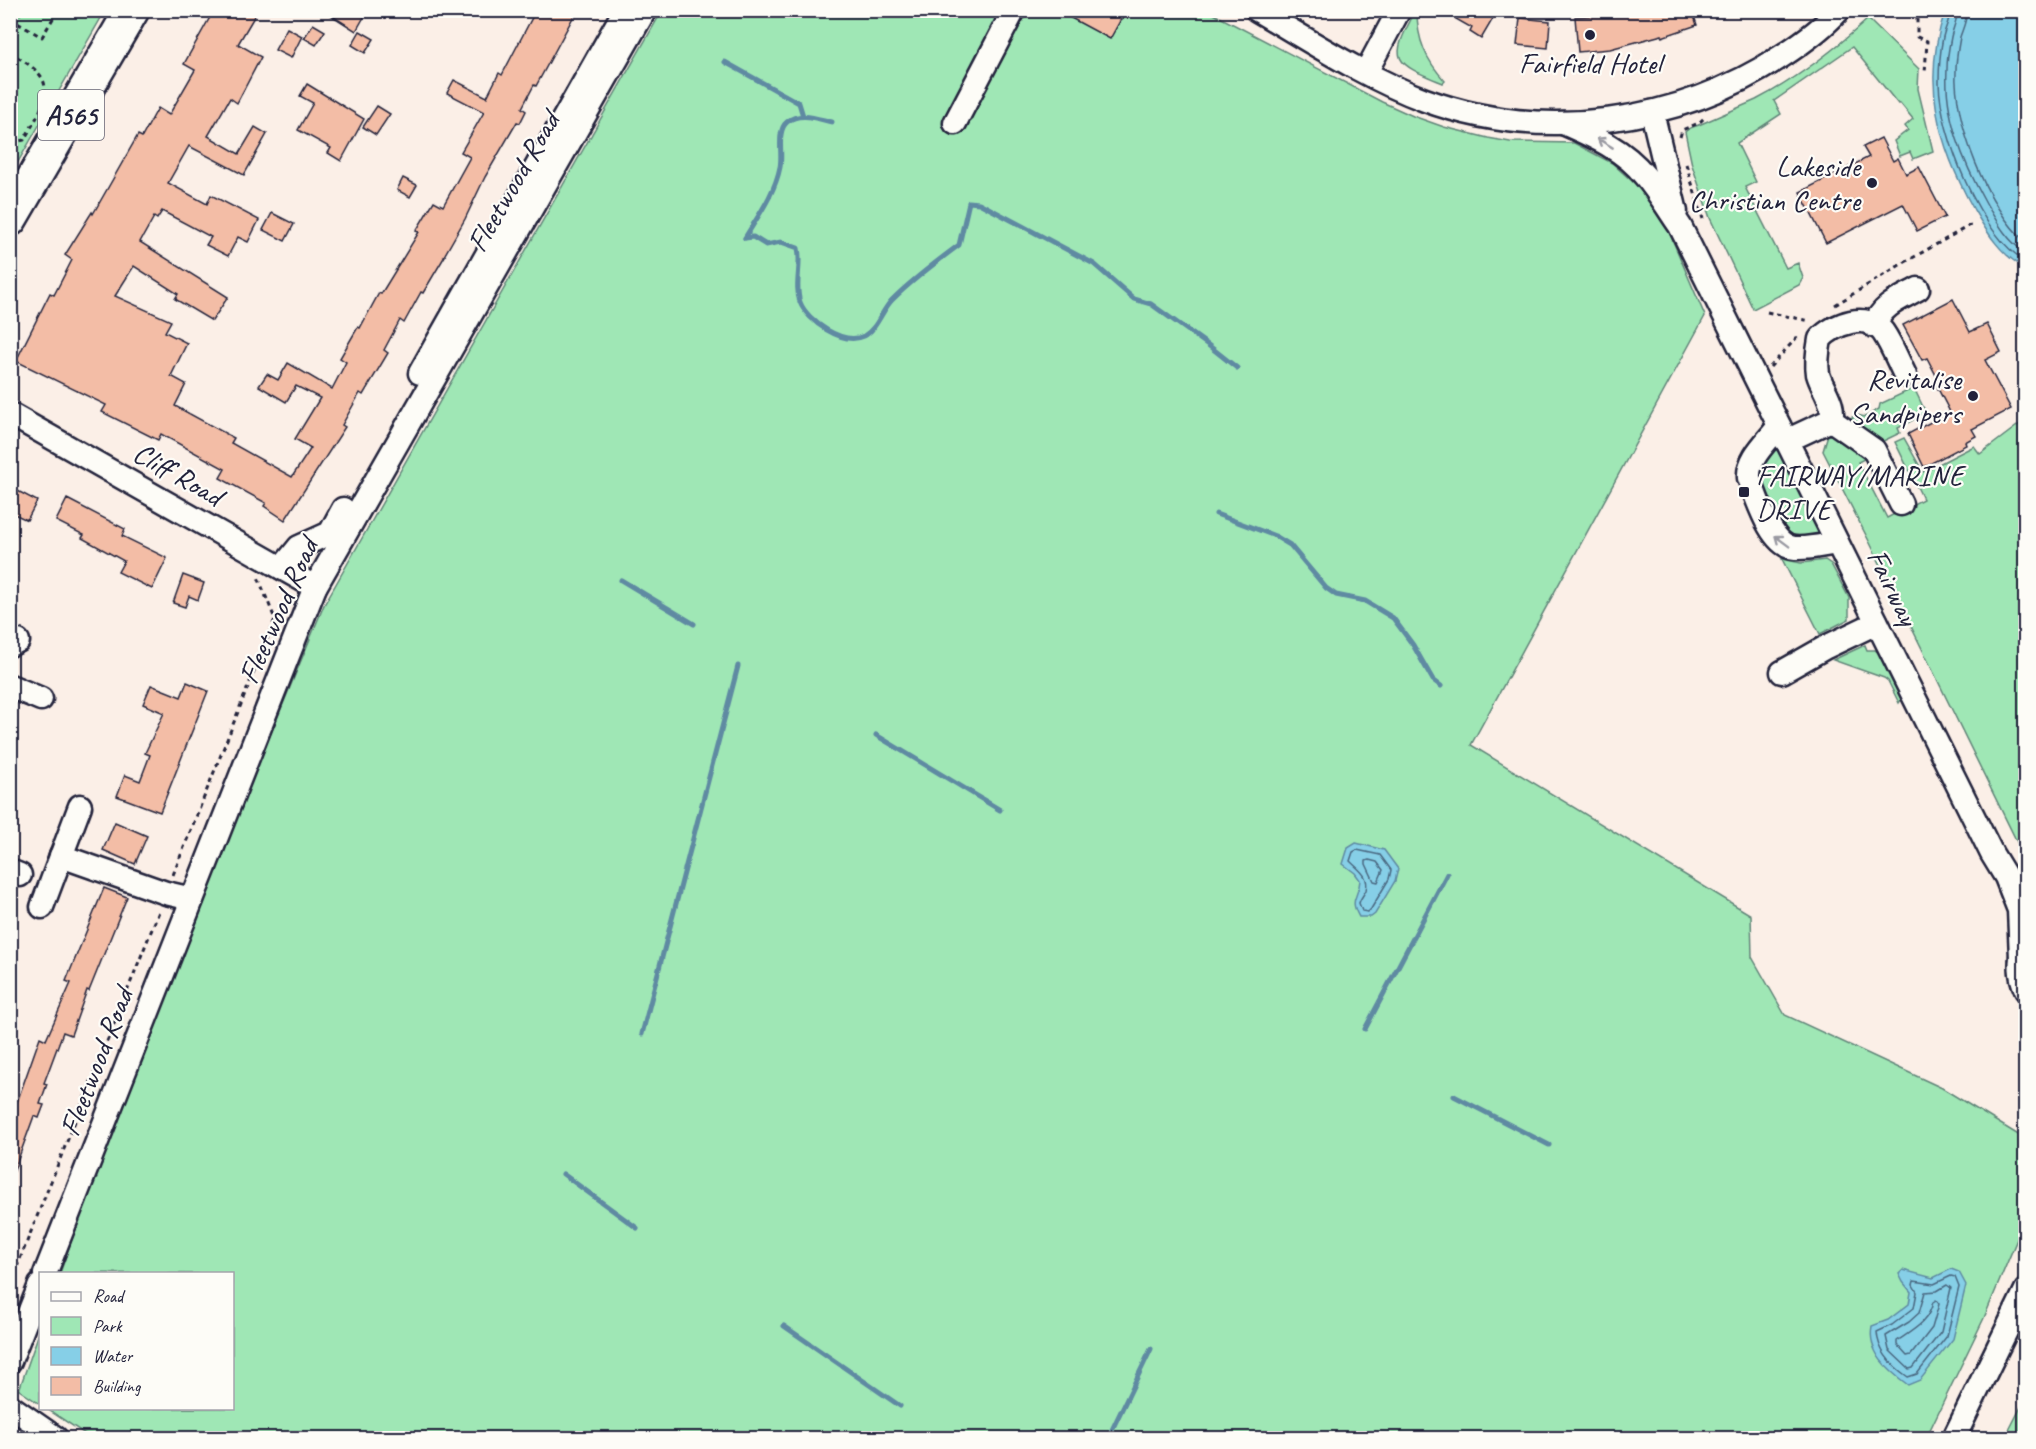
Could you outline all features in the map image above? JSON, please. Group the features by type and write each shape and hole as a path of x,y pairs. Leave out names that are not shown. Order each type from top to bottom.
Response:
{"highway":[{"name":"A565","path":"10,219 132,10"}],"street":[{"path":"282,568 299,547 330,533 625,10"},
{"name":"Fleetwood Road","path":"46,1272 315,587 645,10"},
{"path":"955,123 1014,10"},
{"path":"1257,10 1411,95 1455,110 1511,121 1563,123 1606,120 1652,112 1698,99 1747,76 1801,43 1839,10"},
{"path":"1366,72 1399,10"},
{"name":"Fairway","path":"1652,112 1680,226"},
{"name":"Fairway","path":"1563,123 1593,136 1620,152 1641,171 1680,226 1992,854 2006,877 2019,910 2023,949 2020,972 2025,990"},
{"path":"1874,326 1879,314 1886,307 1918,289"},
{"path":"1831,420 1833,413 1818,373 1818,355 1820,339 1838,325 1864,322 1882,330 1905,375"},
{"name":"Cliff Road","path":"10,414 315,587"},
{"path":"1831,420 1783,434 1753,459 1748,470 1749,478 1774,537 1794,549 1837,543"},
{"path":"1831,420 1874,450 1901,504"},
{"path":"1782,672 1876,621"},
{"path":"10,686 41,699"},
{"path":"42,907 80,806"},
{"path":"61,856 192,900"},
{"name":"Fairway","path":"2006,877 2025,889"},
{"path":"10,1361 39,1288"},
{"path":"1954,1438 2025,1290"},
{"path":"10,1406 56,1438"}],"path":[{"path":"10,30 22,10"},
{"path":"10,19 42,37 58,10"},
{"path":"1919,10 1917,37 1927,41 1925,73"},
{"path":"10,52 41,76 46,90 41,107 24,140 10,143"},
{"path":"1679,138 1682,130 1699,123 1709,111"},
{"path":"1685,159 1703,219"},
{"path":"1828,310 1900,265 1974,223"},
{"path":"1757,382 1811,322 1767,312"},
{"path":"10,1284 275,619 246,548"}],"green space":[{"path":"10,11 105,11 11,174 10,174"},
{"path":"662,11 1208,11 1413,116 1444,127 1510,142 1574,143 1612,163 1643,191 1663,218 1705,316 1471,745 1751,915 1752,957 1785,1015 1942,1088 2025,1139 2025,1220 1984,1318 1926,1438 91,1438 49,1410 234,1410 234,1272 60,1272 137,1057 324,605"},
{"path":"1417,11 1417,21 1424,49 1445,81 1443,83 1405,65 1400,58 1401,41"},
{"path":"1868,19 1919,69 1918,89 1933,151 1913,159 1910,152 1900,156 1894,141 1908,130 1905,126 1913,119 1852,47 1774,101 1781,114 1737,143 1756,182 1745,187 1786,268 1798,263 1803,278 1799,285 1753,309 1710,218 1692,165 1685,132 1756,100 1786,83 1828,53"},
{"path":"1914,388 1926,413 1898,428 1900,433 1879,443 1848,419 1857,415 1865,417 1879,409 1880,404"},
{"path":"2025,420 2025,855 1823,451 1829,431 1870,456 1858,462 1887,518 1923,499 1895,442 1904,438 1923,472 1974,446 1980,454"},
{"path":"1777,447 1820,534 1807,537 1792,535 1784,530 1774,513 1758,478 1763,461"},
{"path":"1782,559 1801,563 1825,560 1831,564 1849,598 1849,619 1820,634"},
{"path":"1865,645 1867,650 1875,650 1881,655 1902,698 1899,703 1888,681 1884,678 1833,660"},
{"path":"39,1333 39,1403 19,1390"},
{"path":"2025,1399 2025,1438 2005,1438"}],"water":[{"path":"1945,11 2025,11 2025,268 2002,250 1984,227 1961,186 1943,137 1937,113 1934,63"},
{"path":"1356,843 1384,850 1398,869 1395,881 1371,917 1359,917 1354,902 1360,880 1343,864 1348,848"},
{"path":"1951,1269 1959,1272 1966,1285 1953,1339 1920,1380 1908,1385 1887,1367 1876,1353 1871,1336 1872,1326 1888,1320 1909,1304 1911,1292 1899,1274 1903,1270 1933,1278"}],"building":[{"path":"214,10 258,10 238,44 261,57 237,103 230,98 208,136 239,154 255,127 267,134 244,175 189,146 168,183 207,204 211,195 259,220 248,242 238,237 228,256 206,245 211,237 162,211 157,219 154,217 140,242 228,297 212,321 175,299 178,294 134,266 115,296 171,321 165,332 187,343 171,376 186,384 175,406 234,438 231,443 292,477 311,448 295,439 320,398 296,386 286,402 259,386 267,374 278,380 288,363 332,389 346,362 340,358 358,327 360,328 379,293 381,294 419,232 416,231 434,201 443,206 470,157 461,152 484,112 447,93 454,80 487,97 499,73 502,75 536,10 577,10 522,108 526,111 520,123 517,122 485,177 445,256 404,323 400,320 384,350 388,353 363,395 360,393 342,425 345,427 285,520 264,506 266,503 220,478 225,469 161,434 158,440 102,412 106,405 16,361 50,293 54,295 72,260 65,255 92,212 93,214 138,135 142,137 158,108 169,115 195,70 184,64"},
{"path":"323,10 368,10 356,31"},
{"path":"1056,10 1126,10 1110,39"},
{"path":"1461,10 1498,10 1481,39 1470,32 1472,28 1456,19"},
{"path":"1611,10 1692,10 1697,25 1662,37 1662,35 1610,49 1578,52 1575,17 1612,14"},
{"path":"1520,18 1550,21 1548,48 1517,45"},
{"path":"313,24 325,31 316,45 304,38"},
{"path":"287,28 302,36 291,58 275,50"},
{"path":"360,31 374,39 365,53 352,45"},
{"path":"307,84 364,119 341,161 328,153 331,148 298,130 313,103 300,96"},
{"path":"377,106 390,114 376,135 363,127"},
{"name":"Lakeside Christian Centre","path":"1881,138 1893,161 1898,158 1906,174 1919,167 1945,217 1917,231 1903,204 1826,243 1800,192 1869,157 1863,147"},
{"path":"403,178 417,185 410,197 397,190"},
{"path":"272,213 294,224 285,241 263,230"},
{"name":"Revitalise Sandpipers","path":"1953,299 1970,332 1987,324 2001,352 1985,360 2011,409 1972,429 1976,436 1965,442 1966,445 1924,467 1908,434 1950,412 1935,383 1939,381 1927,358 1922,360 1903,325"},
{"path":"10,487 37,501 27,520 10,512"},
{"path":"67,499 125,529 122,536 167,558 152,589 118,572 124,561 82,538 84,535 56,521"},
{"path":"183,575 204,583 198,600 189,596 185,607 173,603"},
{"path":"187,682 208,691 160,812 117,796 125,775 140,781 150,755 145,753 164,713 143,704 151,685 181,697"},
{"path":"115,822 147,836 135,864 103,850"},
{"path":"104,888 127,897 89,991 87,990 71,1035 63,1032 44,1083 47,1084 40,1104 44,1105 39,1118 34,1116 12,1176 10,1176 10,1122 40,1037 46,1040 71,983 66,981"}],"waterway":[{"path":"725,62 799,103 803,116"},
{"path":"745,238 766,204 778,177 784,126 792,119 803,116 832,122"},
{"path":"745,238 753,237 766,245 781,242 798,248 798,295 804,309 810,317 827,330 846,338 856,338 869,333 892,300 959,245 969,202 979,203 1094,264 1134,299 1151,304 1237,368"},
{"path":"1216,514 1275,536 1290,545 1326,588 1336,595 1365,601 1393,618 1413,645 1433,680 1441,686"},
{"path":"621,580 694,624"},
{"path":"642,1034 738,666"},
{"path":"876,735 1000,810"},
{"path":"1365,1029 1447,874"},
{"path":"1454,1096 1549,1145"},
{"path":"563,1174 637,1228"},
{"path":"784,1326 900,1406"},
{"path":"1108,1438 1151,1349"}],"place":[{"name":"Fairfield Hotel","path":"1590,35"},
{"name":"Lakeside Christian Centre","path":"1872,183"},
{"name":"Revitalise Sandpipers","path":"1973,396"},
{"name":"FAIRWAY/MARINE DRIVE","path":"1744,492"}]}
